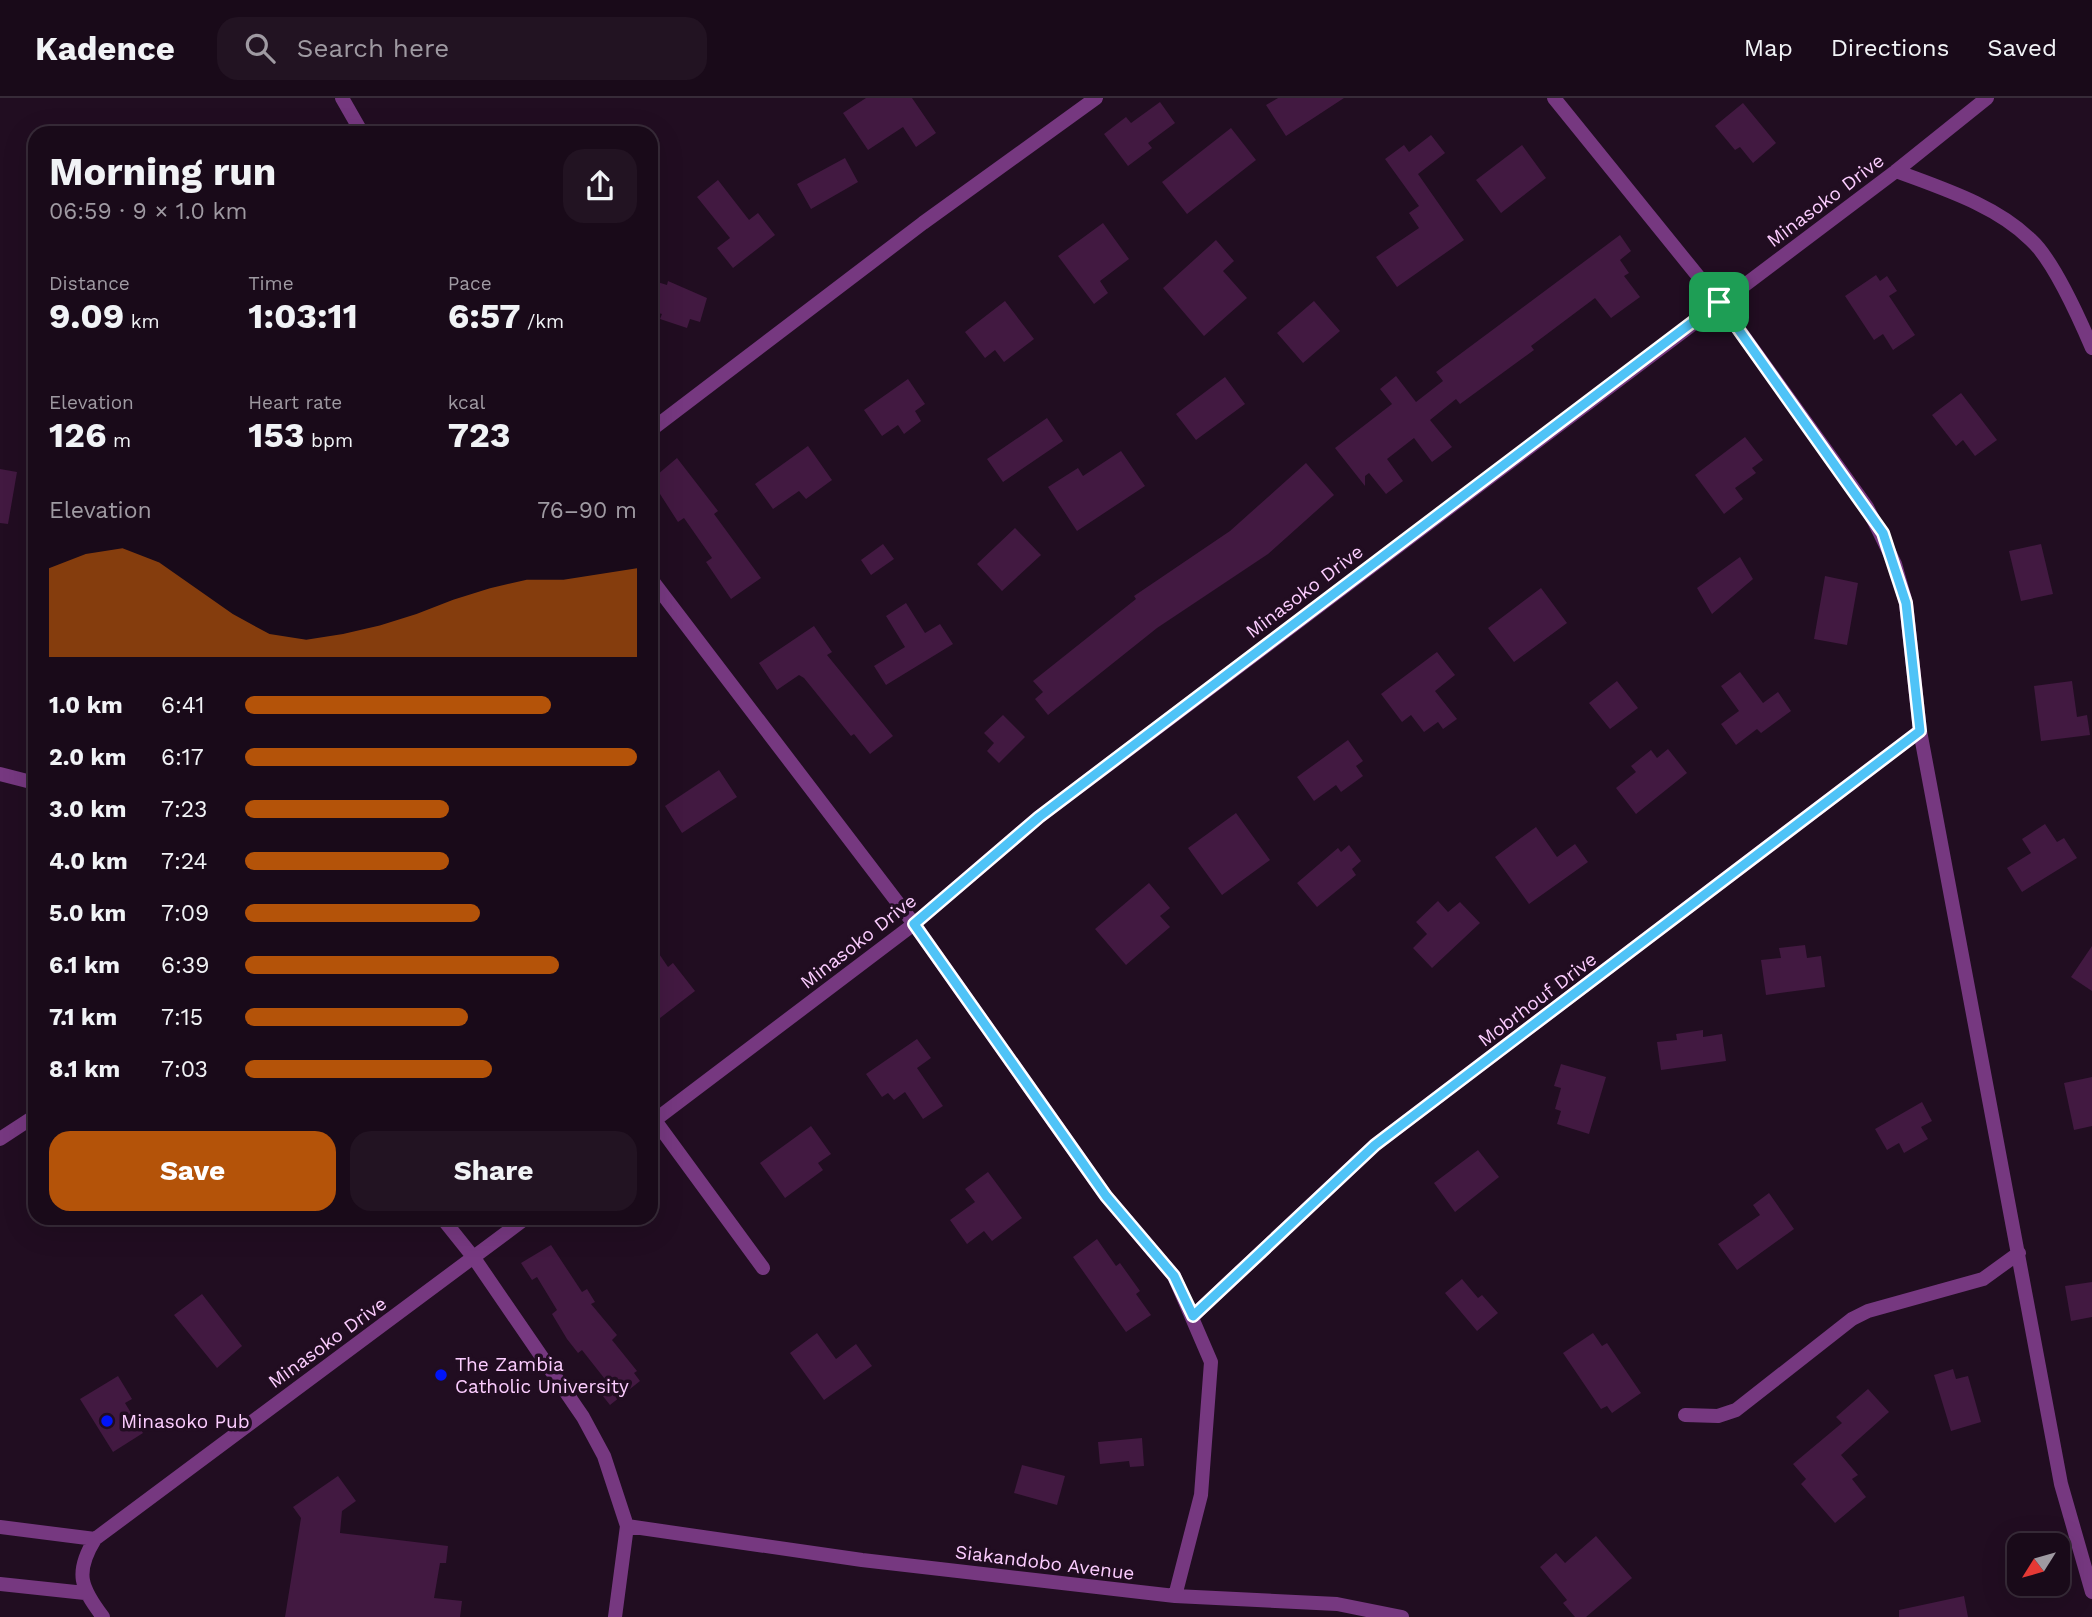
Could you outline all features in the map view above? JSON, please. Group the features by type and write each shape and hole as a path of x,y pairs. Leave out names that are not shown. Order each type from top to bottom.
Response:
{"street":[{"path":"342,98 358,126"},
{"path":"658,425 923,223 1096,98"},
{"path":"1554,98 1719,302 1883,533 1906,603 1920,731 2061,1484 2092,1592"},
{"name":"Minasoko Drive","path":"658,1115 914,924 1039,817 1896,171 1987,98"},
{"path":"1896,171 1955,194 2015,226 2033,241 2048,262 2092,348"},
{"path":"658,588 914,924 1106,1196 1174,1276 1211,1362 1201,1495 1175,1597"},
{"name":"Mobrhouf Drive","path":"1193,1316 1375,1145 1920,731"},
{"path":"0,774 28,781"},
{"path":"0,1139 28,1121"},
{"path":"658,1127 763,1268"},
{"path":"448,1225 474,1258 583,1417 604,1457 627,1526 615,1617"},
{"name":"Minasoko Drive","path":"95,1539 517,1225"},
{"path":"1685,1415 1718,1416 1736,1410 1852,1319 1868,1311 1983,1279 2019,1253"},
{"name":"Siakandobo Avenue","path":"627,1526 862,1560 1175,1597 1337,1604 1402,1617"},
{"path":"0,1527 95,1539 84,1559 82,1576 85,1593 103,1617"},
{"path":"0,1584 85,1593"}],"building":[{"path":"866,98 912,98 936,133 916,147 903,127 868,150 843,113"},
{"path":"1278,98 1344,98 1286,136 1266,105"},
{"path":"1160,102 1175,123 1148,143 1152,148 1128,166 1104,134 1126,117 1131,123"},
{"path":"1743,103 1776,143 1753,163 1740,147 1735,150 1715,126"},
{"path":"1231,128 1256,160 1187,214 1162,182"},
{"path":"1431,135 1445,153 1418,174 1464,240 1397,287 1376,257 1419,228 1409,213 1419,206 1385,159 1404,145 1409,152"},
{"path":"1522,145 1546,178 1501,213 1476,180"},
{"path":"845,158 858,182 811,209 797,184"},
{"path":"718,180 749,220 758,213 775,235 733,268 717,248 730,238 697,197"},
{"path":"1103,223 1129,259 1100,281 1108,293 1094,304 1058,256"},
{"path":"1620,235 1631,251 1620,260 1629,273 1624,276 1640,297 1611,318 1595,298 1531,346 1534,350 1460,404 1456,399 1430,420 1452,447 1432,462 1414,438 1387,459 1403,481 1386,494 1369,473 1365,476 1365,486 1335,448 1392,404 1380,389 1396,376 1416,402 1443,381 1436,372"},
{"path":"1216,240 1234,261 1223,271 1247,298 1204,336 1163,288"},
{"path":"1876,275 1880,281 1887,276 1897,291 1889,296 1915,335 1893,350 1883,334 1874,340 1845,296"},
{"path":"668,281 707,298 700,322 690,319 687,328 660,319 662,314 658,313 658,282 667,285"},
{"path":"1005,301 1034,339 1004,362 995,350 985,358 965,332"},
{"path":"1314,301 1340,331 1303,363 1277,333"},
{"path":"1225,377 1245,404 1196,440 1176,414"},
{"path":"908,379 925,404 915,411 921,421 904,434 898,425 882,436 864,410"},
{"path":"1961,393 1997,440 1975,456 1963,440 1956,446 1932,415"},
{"path":"1047,418 1063,441 1003,482 987,459"},
{"path":"1745,437 1763,460 1752,468 1756,473 1735,488 1743,499 1724,514 1695,475"},
{"path":"808,446 832,480 806,499 799,491 773,509 755,484"},
{"path":"1121,451 1145,486 1077,531 1048,487 1078,468 1083,476"},
{"path":"677,458 718,511 714,514 761,578 731,599 706,562 712,558 684,518 678,522 658,491 658,474"},
{"path":"1306,463 1334,495 1268,554 1157,628 1048,715 1035,699 1043,692 1033,681 1136,599 1134,596 1230,531"},
{"path":"0,469 17,472 8,524 0,523"},
{"path":"1015,528 1041,555 1002,591 977,564"},
{"path":"883,544 894,559 871,575 861,560"},
{"path":"2041,544 2053,594 2021,601 2009,551"},
{"path":"1740,557 1753,579 1712,614 1697,588"},
{"path":"1825,576 1858,583 1847,645 1814,639"},
{"path":"1541,588 1567,623 1514,662 1488,628"},
{"path":"906,603 925,633 940,624 953,644 886,685 874,666 905,647 886,616"},
{"path":"814,626 832,652 827,655 893,736 870,754 854,734 851,736 804,678 799,675 777,690 759,663"},
{"path":"1437,652 1455,675 1435,691 1457,719 1443,729 1438,722 1424,732 1411,715 1402,722 1381,694"},
{"path":"1740,672 1763,703 1778,692 1791,711 1761,733 1757,729 1736,745 1721,724 1739,711 1721,686"},
{"path":"1617,681 1638,708 1610,729 1589,703"},
{"path":"2072,681 2077,717 2087,715 2090,735 2041,741 2034,686"},
{"path":"1003,715 1025,737 999,763 987,751 994,743 984,733"},
{"path":"1348,740 1363,761 1356,766 1363,776 1341,792 1336,785 1314,801 1297,777"},
{"path":"1668,749 1687,773 1636,814 1616,788 1636,772 1631,766 1651,750 1657,758"},
{"path":"719,770 737,797 682,833 665,806"},
{"path":"1236,813 1270,860 1222,895 1188,848"},
{"path":"2045,824 2057,842 2064,838 2077,858 2022,892 2007,868 2031,853 2022,839"},
{"path":"1536,827 1557,857 1575,844 1588,862 1529,904 1495,857"},
{"path":"1349,845 1361,861 1352,869 1356,875 1317,907 1297,883 1338,848 1341,852"},
{"path":"1149,883 1170,908 1160,916 1170,927 1126,965 1095,929"},
{"path":"1438,901 1448,912 1460,902 1480,923 1432,968 1413,948 1427,934 1416,922"},
{"path":"1805,945 1807,958 1821,956 1825,987 1766,995 1761,960 1781,958 1779,948"},
{"path":"2092,946 2092,991 2071,977"},
{"path":"658,952 668,967 673,963 695,991 658,1020"},
{"path":"1703,1030 1703,1037 1722,1034 1726,1061 1661,1070 1657,1042 1677,1040 1676,1034"},
{"path":"917,1039 931,1058 917,1068 943,1106 923,1119 905,1092 894,1100 888,1093 882,1097 866,1074"},
{"path":"1561,1064 1606,1077 1589,1134 1557,1124 1561,1111 1555,1109 1561,1088 1554,1086"},
{"path":"2092,1077 2092,1126 2074,1130 2064,1083"},
{"path":"1922,1102 1932,1121 1921,1127 1928,1139 1904,1153 1899,1143 1887,1150 1875,1129"},
{"path":"811,1126 831,1154 818,1163 823,1170 785,1198 760,1163"},
{"path":"1478,1150 1499,1177 1455,1212 1434,1183"},
{"path":"988,1172 1022,1218 992,1241 984,1231 967,1244 950,1220 975,1202 965,1189"},
{"path":"1769,1193 1794,1229 1737,1270 1718,1244 1760,1215 1753,1205"},
{"path":"1097,1239 1116,1266 1120,1263 1140,1291 1136,1294 1151,1315 1126,1332 1073,1257"},
{"path":"551,1245 582,1292 587,1289 595,1302 591,1304 617,1335 612,1340 637,1371 634,1373 640,1381 610,1405 598,1390 608,1383 582,1350 578,1353 567,1339 552,1314 557,1310 537,1277 532,1280 521,1263"},
{"path":"1462,1279 1478,1298 1482,1295 1498,1313 1477,1331 1445,1293"},
{"path":"2092,1282 2092,1317 2071,1321 2065,1286"},
{"path":"202,1294 242,1346 217,1368 174,1315"},
{"path":"817,1333 836,1359 856,1344 872,1366 824,1400 790,1353"},
{"path":"1593,1333 1602,1346 1607,1343 1641,1393 1612,1413 1607,1406 1601,1409 1563,1353"},
{"path":"1953,1369 1956,1379 1968,1376 1981,1422 1951,1431 1934,1375"},
{"path":"118,1376 132,1399 125,1403 143,1433 113,1452 80,1399"},
{"path":"1868,1389 1889,1412 1841,1455 1858,1475 1852,1479 1866,1497 1835,1523 1801,1484 1806,1479 1793,1464 1842,1423 1836,1417"},
{"path":"1142,1438 1144,1466 1130,1467 1129,1461 1100,1464 1098,1442"},
{"path":"1022,1465 1065,1476 1057,1505 1014,1493"},
{"path":"338,1476 356,1501 342,1511 340,1533 448,1546 446,1563 440,1563 434,1598 462,1601 460,1617 285,1617 301,1518 293,1507"},
{"path":"1596,1536 1632,1578 1586,1617 1575,1617 1563,1603 1567,1600 1540,1567 1556,1553 1565,1563"},
{"path":"1964,1596 1968,1617 1899,1617 1899,1610"}],"place":[{"name":"The Zambia Catholic University","path":"441,1375"},
{"name":"Minasoko Pub","path":"107,1421"}],"route":[{"path":"1719,302 1867,506 1883,533 1906,603 1920,731 1375,1145 1193,1316 1174,1276 1106,1196 914,924 1039,817 1719,302"}]}
